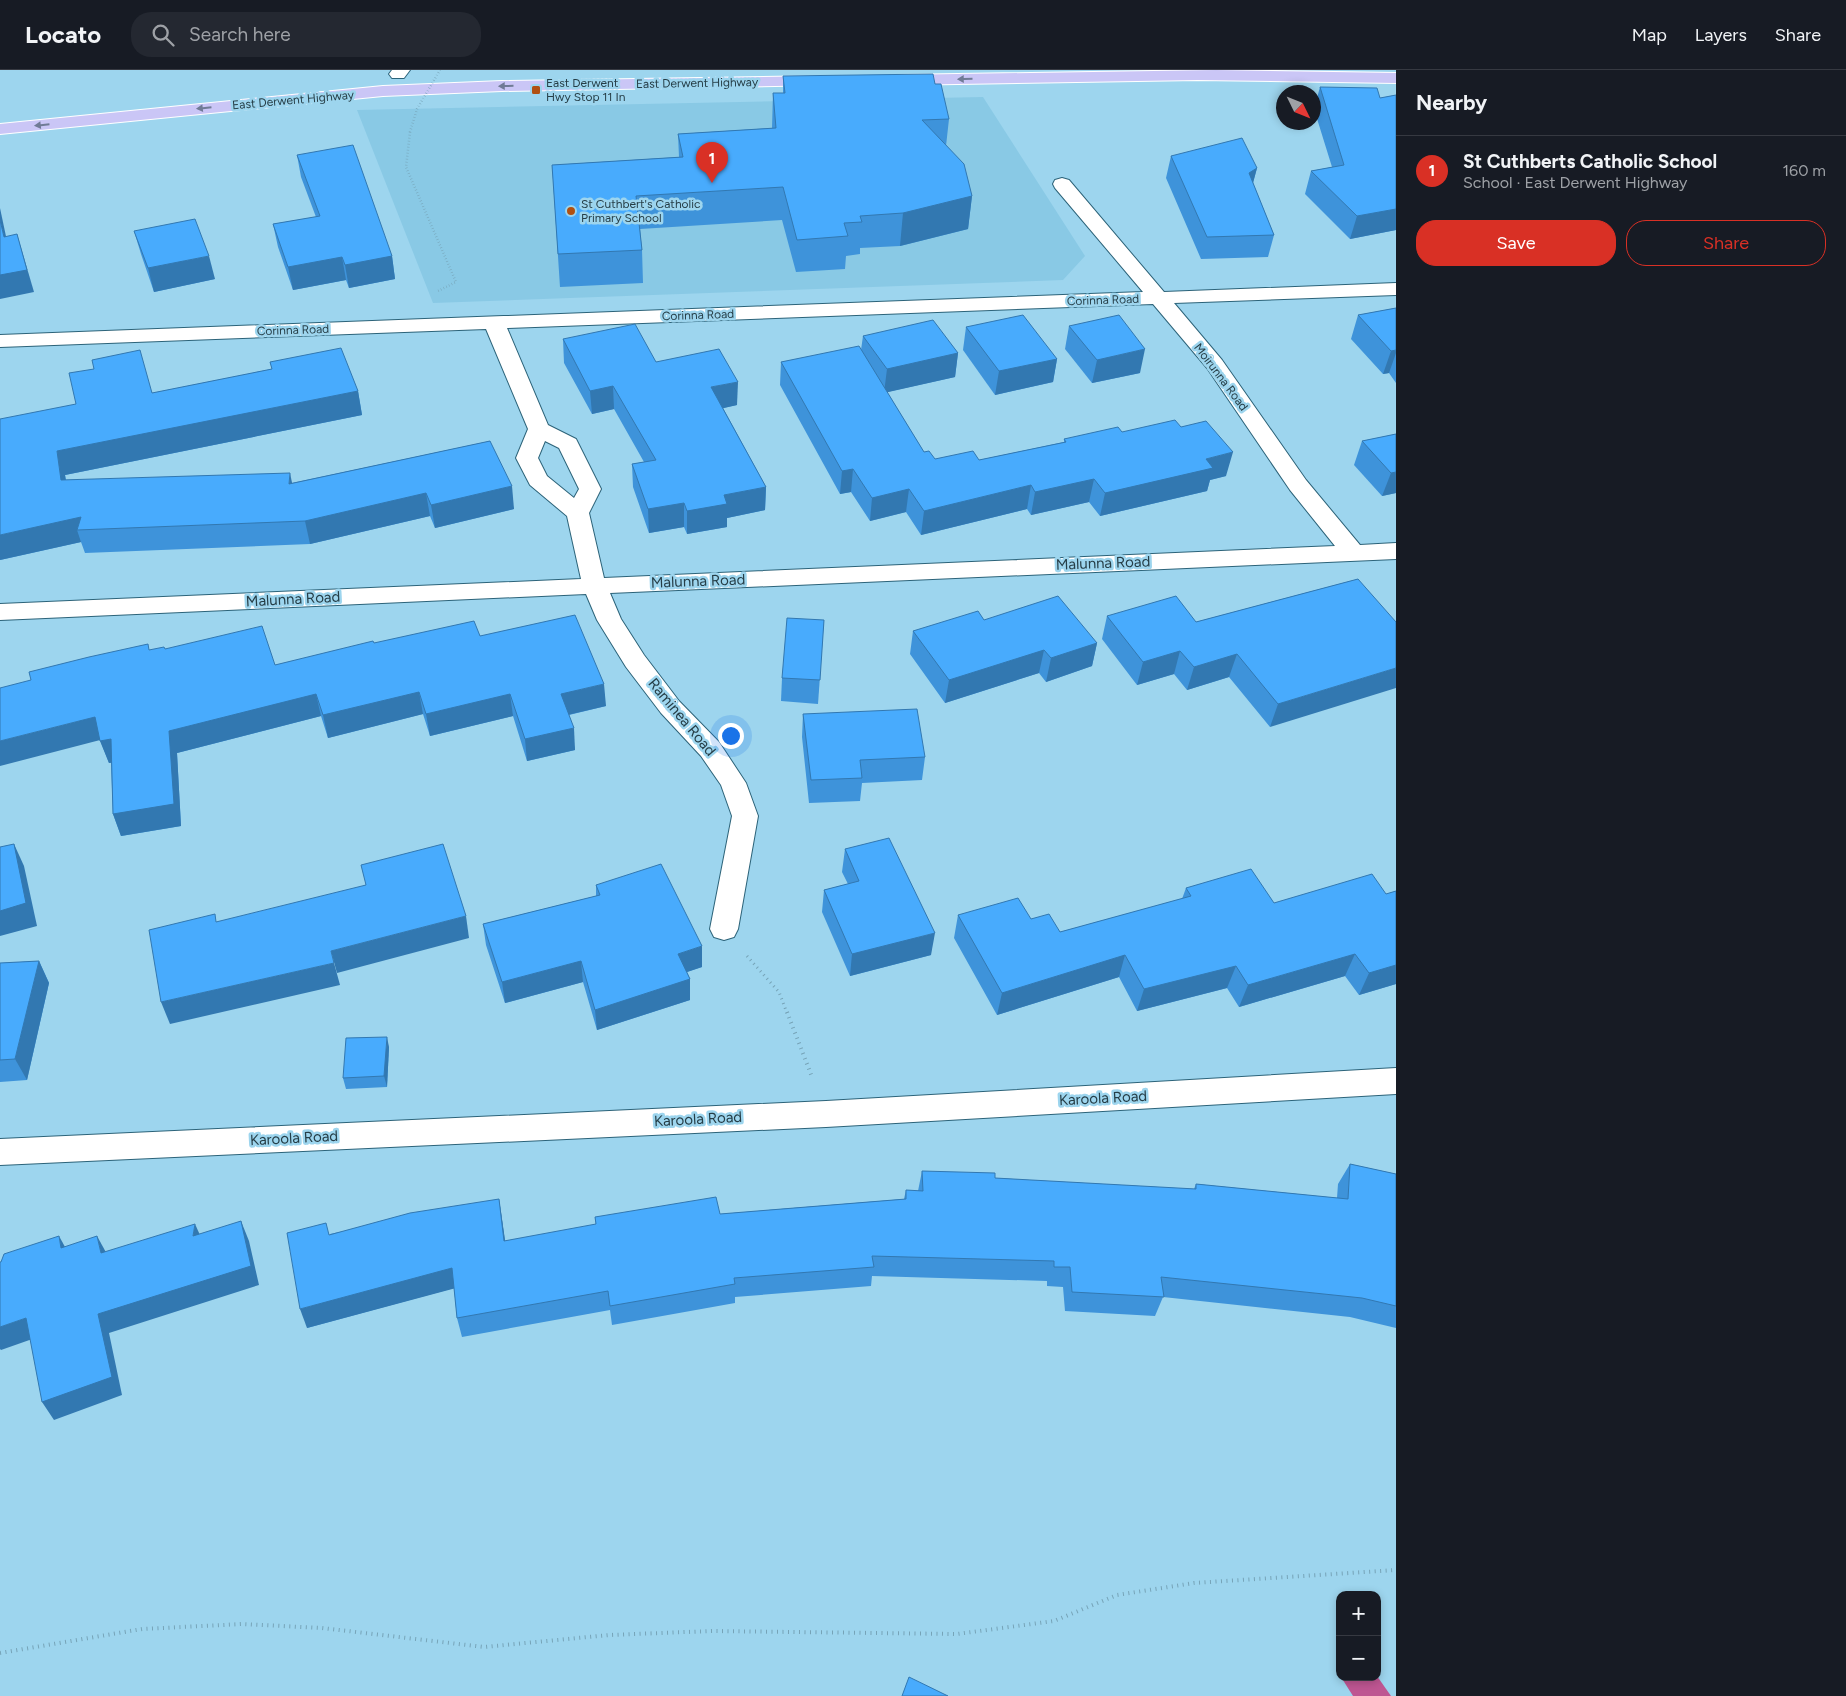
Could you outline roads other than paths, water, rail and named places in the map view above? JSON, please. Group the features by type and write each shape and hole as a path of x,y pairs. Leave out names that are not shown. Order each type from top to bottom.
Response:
{"main road":[{"name":"East Derwent Highway","path":"349,77 432,71"},
{"path":"880,80 1198,75 1396,78"},
{"name":"East Derwent Highway","path":"0,129 383,91 502,86 840,81"}],"street":[{"name":"Moirunna Road","path":"1062,184 1215,364 1298,486 1354,553"},
{"name":"Corinna Road","path":"0,341 1396,289"},
{"path":"494,323 539,429 568,444 590,488 578,513 538,480 527,458 539,429"},
{"name":"Raminea Road","path":"578,513 594,585 609,620 635,661 670,707 710,749 733,783 745,816 724,929"},
{"name":"Malunna Road","path":"0,612 1354,553 1394,555"},
{"name":"Karoola Road","path":"0,1152 826,1114 1396,1081"}],"place":[{"name":"East Derwent Hwy Stop 11 In","path":"536,90"},
{"name":"St Cuthberts Catholic School","path":"712,183"},
{"name":"St Cuthbert's Catholic Primary School","path":"571,211"}]}
